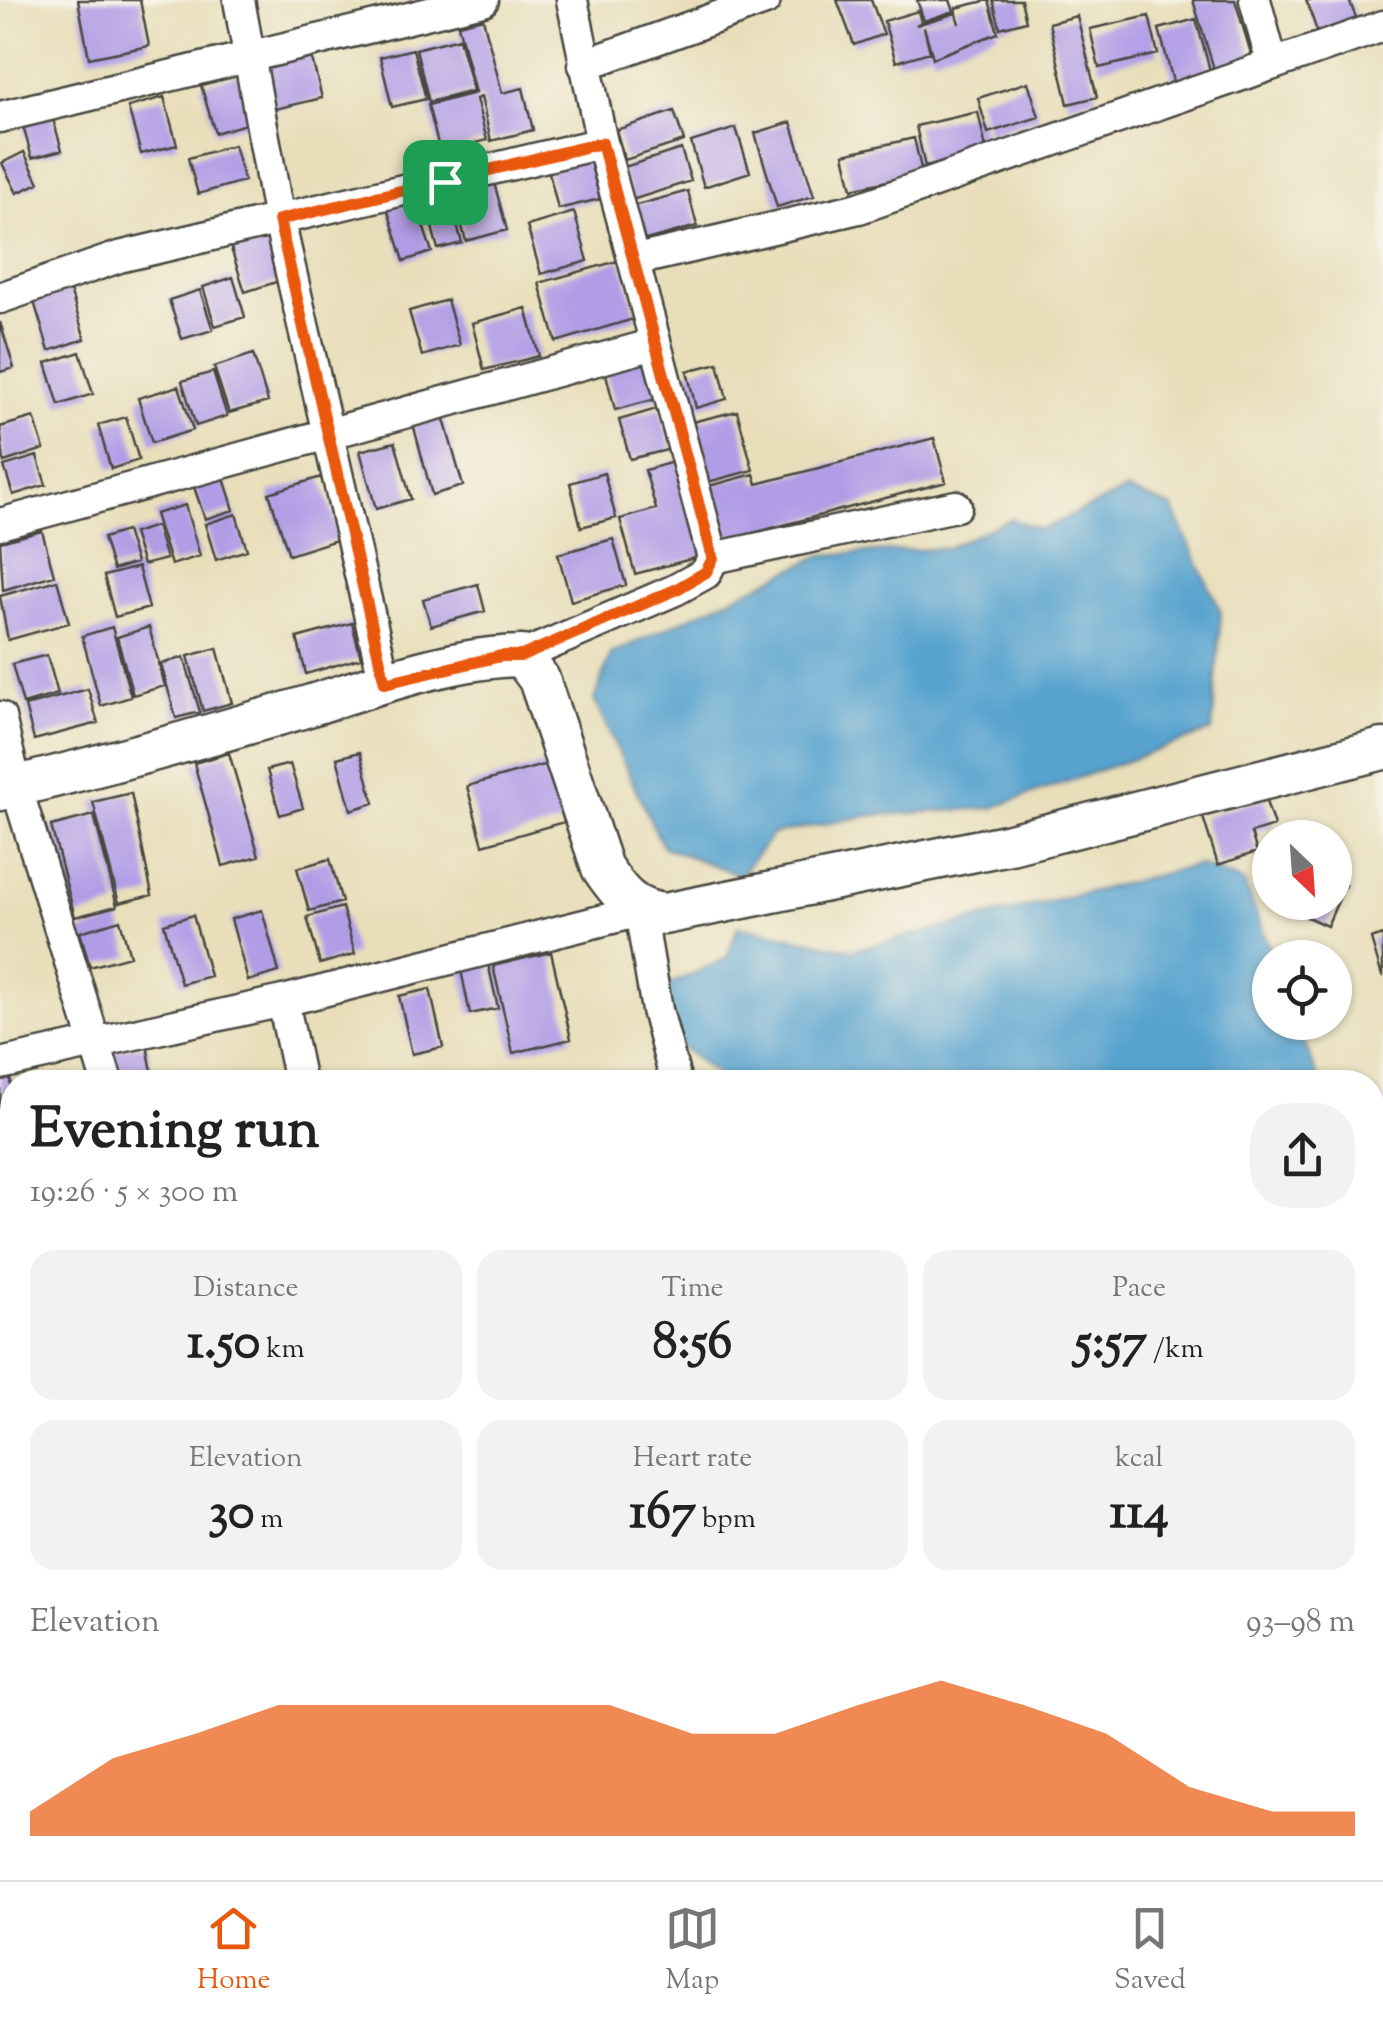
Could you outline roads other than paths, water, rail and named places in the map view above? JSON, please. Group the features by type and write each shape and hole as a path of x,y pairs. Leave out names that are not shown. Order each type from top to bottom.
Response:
{"street":[{"path":"239,0 279,220 385,683"},
{"path":"0,117 483,0"},
{"path":"8,788 117,762 385,683 501,656 522,656 675,590 706,572 713,558 602,143 572,0"},
{"path":"584,65 765,0"},
{"path":"1255,0 1272,62"},
{"path":"636,260 859,208 1383,26"},
{"path":"0,298 119,257 602,143"},
{"path":"0,524 655,344"},
{"path":"713,558 956,506"},
{"path":"522,656 539,679 602,868 618,893 640,911 657,1010 673,1070"},
{"path":"0,717 8,788 104,1070"},
{"path":"0,1064 283,1002 640,911 664,914 698,910 990,848 1383,750"},
{"path":"283,1002 297,1070"}],"water":[{"path":"1126,490 1172,507 1221,612 1212,731 992,808 866,816 773,834 740,875 663,847 594,700 611,654 822,555 947,548 1010,519 1041,530"},
{"path":"1198,865 1244,882 1252,903 1252,920 1259,920 1266,940 1252,940 1252,1040 1304,1040 1315,1070 710,1070 678,1044 664,987 727,958 738,926 853,950"}]}
